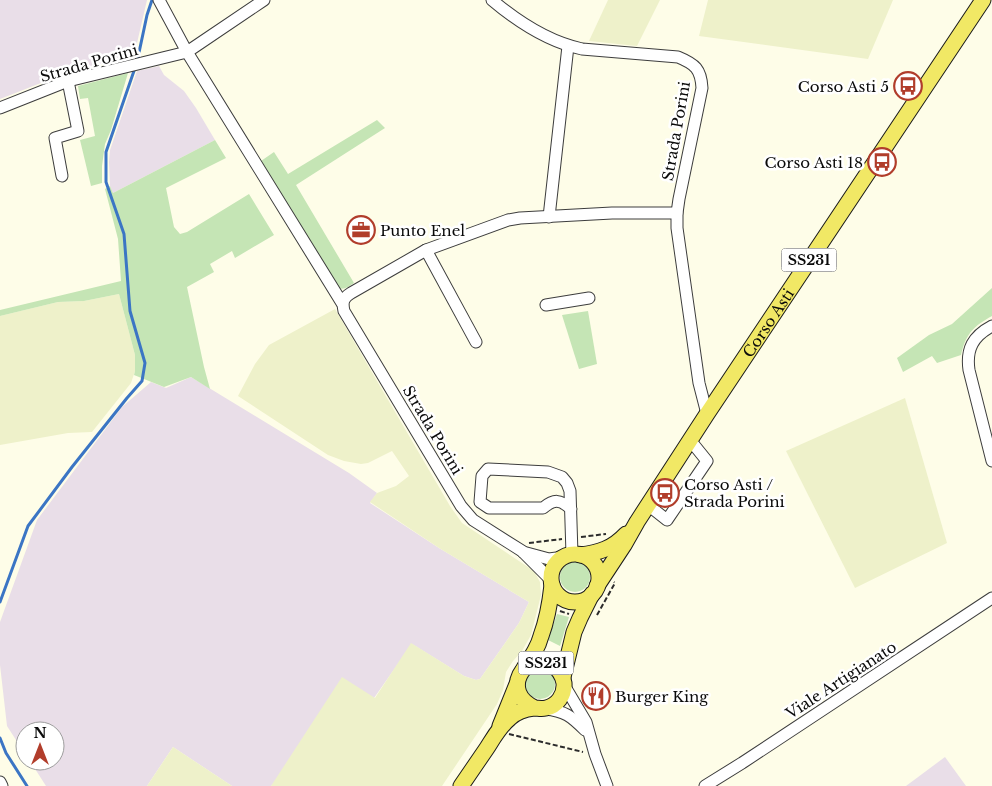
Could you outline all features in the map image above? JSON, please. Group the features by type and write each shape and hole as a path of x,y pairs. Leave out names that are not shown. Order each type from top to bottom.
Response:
{"main road":[{"name":"Corso Asti","path":"564,681 574,632 595,590 707,414 983,0"},
{"name":"Corso Asti","path":"572,555 594,554 612,546 637,522"},
{"name":"SS231","path":"524,669 535,652 541,637 549,608 554,566 558,561 572,555"},
{"path":"552,583 555,592 560,597 574,602 587,598 595,590 598,578 597,570 593,563 587,558 572,555"},
{"name":"SS231","path":"462,786 510,717 521,711 550,707 556,704 563,692 564,681 559,670 553,665 538,662 530,664 520,673 498,732"},
{"name":"SS231","path":"517,684 521,700 527,705 539,709"}],"street":[{"name":"Strada Porini","path":"0,108 68,81 187,52 264,0"},
{"name":"Strada Porini","path":"159,1 187,52 342,303 344,311 461,506 473,520 522,551 552,583"},
{"name":"Strada Porini","path":"499,2 538,32 568,46 582,49 678,57 689,61 697,68 702,78 702,88 677,213 699,383 707,414"},
{"path":"549,217 568,46"},
{"path":"62,176 55,138 78,132 68,81"},
{"path":"342,303 345,297 426,250 508,220 612,213 677,213"},
{"path":"426,250 476,342"},
{"path":"546,305 589,298"},
{"path":"992,326 973,342 967,359 992,461"},
{"path":"648,505 667,520 706,461 690,440"},
{"path":"571,509 562,502 549,503 543,508 489,508 480,502 482,476 488,470 548,472 562,477 570,491 571,509 572,555"},
{"name":"Strada Porini","path":"522,551 549,558 572,555"},
{"name":"Viale Artigianato","path":"705,786 992,598"},
{"path":"564,681 586,722 588,734 607,786"},
{"path":"539,709 558,710 568,715 588,734"},
{"path":"0,782 2,786"}],"path":[{"path":"597,614 615,583 607,571"},
{"path":"549,608 580,618"}],"shaded area":[{"path":"0,0 147,0 134,56 69,72 0,99"},
{"path":"159,66 164,75 184,91 215,140 113,193 110,186 110,150 137,71"},
{"path":"191,377 349,473 377,493 370,503 439,548 529,602 519,623 480,679 476,680 464,676 412,644 374,698 271,786 232,786 173,747 147,786 46,786 36,771 65,771 65,721 15,721 15,738 7,726 0,665 0,622 37,520 122,407 151,382 166,388"},
{"path":"945,757 966,786 906,786"}],"green space":[{"path":"608,0 660,0 637,46 589,41"},
{"path":"708,0 893,0 868,59 699,36"},
{"path":"128,73 105,144 102,183 91,186 80,140 95,136 88,98 80,99 78,86"},
{"path":"377,120 385,128 296,185 354,283 341,289 337,287 261,161 274,152 288,174"},
{"path":"215,140 226,158 166,188 174,227 180,234 187,232 249,194 274,235 235,258 232,251 210,264 214,272 187,287 210,389 191,377 164,387 134,375 135,355 119,294 84,301 58,302 0,316 0,310 121,281 118,239 105,189 110,186 113,193"},
{"path":"992,288 992,316 980,323 968,336 961,355 937,363 932,356 903,372 897,358 929,335 952,324"},
{"path":"119,294 135,355 135,371 131,383 92,432 68,433 0,445 0,316 58,302 84,301"},
{"path":"335,309 450,506 462,523 534,571 540,582 541,595 531,635 522,651 506,672 503,690 497,704 442,786 271,786 342,677 375,698 411,643 464,676 476,680 480,679 519,623 529,602 439,548 370,502 377,493 396,486 409,476 392,451 368,463 361,464 344,461 328,455 238,396 255,364 269,345"},
{"path":"588,311 597,364 579,369 562,315"},
{"path":"905,398 947,543 855,588 786,451"},
{"path":"575,562 581,563 589,571 589,583 581,591 575,592 569,591 561,583 560,577 561,571 569,563"},
{"path":"557,614 569,617 560,646 548,640"},
{"path":"540,669 550,674 555,684 550,694 540,699 530,694 525,684 530,674"},
{"path":"173,747 232,786 147,786"}],"waterway":[{"path":"137,62 152,0"},
{"path":"0,602 28,526 72,467 142,381 145,363 130,311 124,234 106,182 106,152 135,68"},
{"path":"0,738 6,753 27,786"}],"place":[{"name":"Corso Asti 5","path":"908,86"},
{"name":"Corso Asti 18","path":"882,162"},
{"name":"Punto Enel","path":"361,230"},
{"name":"Corso Asti / Strada Porini","path":"665,493"},
{"name":"Burger King","path":"596,696"}]}
